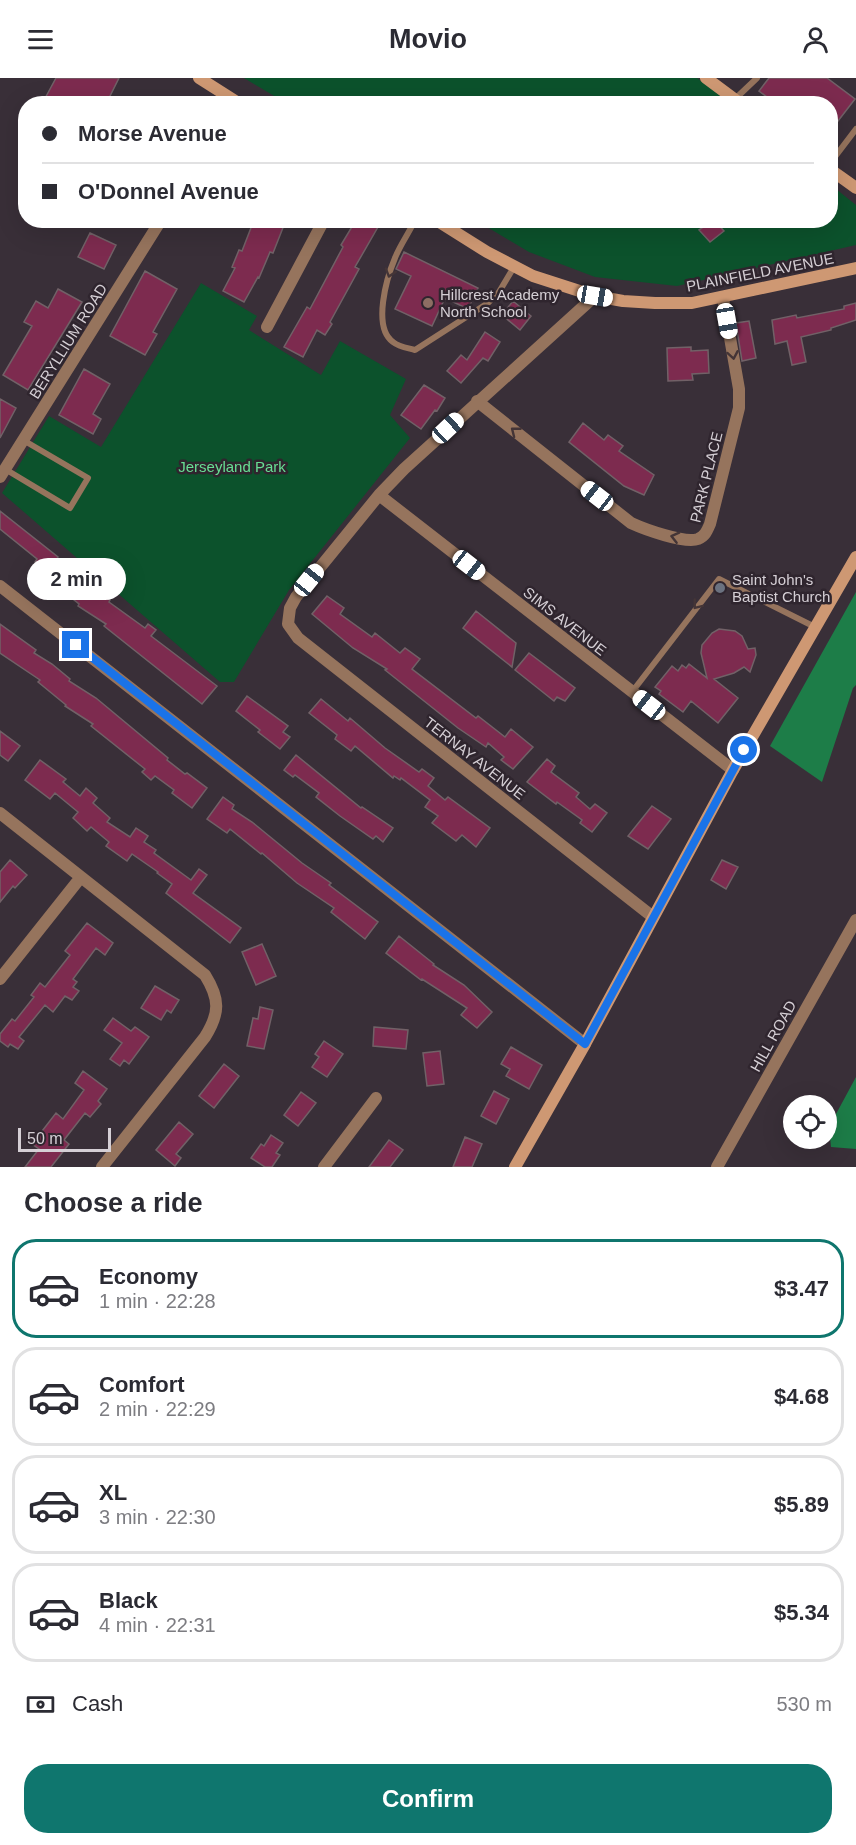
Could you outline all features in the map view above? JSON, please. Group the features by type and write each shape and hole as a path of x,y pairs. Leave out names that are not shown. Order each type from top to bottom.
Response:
{"street":[{"path":"199,78 226,96"},
{"path":"706,78 731,96"},
{"path":"838,175 856,188"},
{"name":"BERYLLIUM ROAD","path":"2,473 156,228"},
{"path":"267,327 320,228"},
{"name":"PLAINFIELD AVENUE","path":"449,228 514,267 561,286 623,301 692,303 856,268"},
{"path":"379,495 477,401 595,296"},
{"name":"PARK PLACE","path":"477,401 631,523 644,529 687,540 697,540 706,533 711,524 739,408 739,389 723,298"},
{"name":"TERNAY AVENUE","path":"379,495 296,597 288,616 288,624 298,638 653,917"},
{"name":"SIMS AVENUE","path":"379,495 733,770"},
{"path":"516,1167 733,770 856,556"},
{"path":"0,586 585,1044"},
{"path":"0,813 205,975 212,987 217,1006 213,1024 102,1167"},
{"path":"0,979 81,877"},
{"name":"HILL ROAD","path":"717,1167 856,920"},
{"path":"324,1167 376,1098"}],"lane":[{"path":"742,96 757,78"},
{"path":"838,153 856,129"},
{"path":"411,228 395,256 387,279 382,315 384,332 391,341 400,346 415,350 488,303 499,292 514,267"},
{"path":"2,473 70,508 88,478 23,440"},
{"path":"632,692 719,579 816,627"}],"green space":[{"path":"244,78 697,78 721,96 274,96"},
{"path":"838,191 856,205 856,245 677,286 595,277 529,252 489,228 838,228"},
{"name":"Jerseyland Park","path":"201,283 257,316 249,330 321,375 340,341 406,379 390,415 410,438 289,590 234,682 220,682 2,493 49,416 101,447"},
{"path":"856,592 856,685 853,688 822,782 770,746"},
{"path":"856,1077 856,1149 837,1147 837,1112"}],"building":[{"path":"56,78 119,78 110,96 46,96"},
{"path":"769,78 827,78 855,99 838,121 838,96 766,96 759,91"},
{"path":"251,228 283,228 273,253 270,252 259,278 244,302 223,291 235,268 232,267 239,250 242,251"},
{"path":"351,228 377,228 355,267 359,269 330,322 332,324 325,335 317,330 303,357 284,347 307,307 310,309 343,247 341,245"},
{"path":"721,228 724,231 710,242 699,230"},
{"path":"90,233 116,245 104,269 78,257"},
{"path":"404,252 478,288 468,309 445,298 432,326 395,309 411,276 396,269"},
{"path":"145,271 177,289 153,332 157,334 145,355 110,336"},
{"path":"58,289 82,302 28,390 3,375 32,326 24,322 36,301 48,308"},
{"path":"513,301 531,316 520,330 502,315"},
{"path":"856,303 856,320 831,328 831,330 801,337 806,362 792,365 787,341 775,344 772,320 844,309 844,306"},
{"path":"749,321 756,358 742,361 736,323"},
{"path":"485,332 500,342 488,361 483,358 461,383 447,371 461,355 467,360"},
{"path":"691,347 691,351 708,350 709,373 692,374 693,380 668,381 667,348"},
{"path":"84,369 110,384 93,414 101,419 93,434 59,415"},
{"path":"424,385 445,398 421,429 401,415"},
{"path":"0,399 16,408 0,438"},
{"path":"583,423 604,440 608,435 623,446 619,451 654,475 644,495 624,486 569,442"},
{"path":"0,511 84,579 82,582 110,600 109,602 145,628 148,624 156,630 151,636 217,686 202,704 104,626 106,624 78,606 79,604 37,570 40,566 35,562 37,559 0,529"},
{"path":"327,596 344,608 340,614 372,637 375,633 400,653 405,648 420,659 412,669 476,718 478,716 505,737 511,729 533,747 513,769 501,760 504,757 488,743 486,747 458,728 385,670 387,669 353,648 312,614"},
{"path":"476,611 516,643 512,667 463,628"},
{"path":"0,624 36,650 34,653 52,664 70,679 69,681 96,698 168,758 167,760 207,788 192,808 172,793 174,790 155,776 151,780 142,772 145,769 91,726 93,724 65,706 38,682 40,680 0,653"},
{"path":"719,629 735,631 742,636 748,649 755,648 756,655 750,672 744,667 734,673 714,679 738,698 718,723 691,701 683,712 659,694 661,691 655,687 672,666 678,671 682,665 686,668 689,664 707,678 701,653 702,645 712,633"},
{"path":"529,653 575,688 565,701 557,697 554,701 515,670"},
{"path":"247,696 288,726 283,732 290,737 280,749 236,711"},
{"path":"321,699 348,721 350,718 385,748 419,772 422,769 434,778 428,786 445,800 448,797 490,828 476,847 462,835 456,841 432,823 438,816 425,807 430,800 401,778 400,780 394,776 393,778 355,746 351,751 335,739 337,735 309,713"},
{"path":"0,731 20,746 8,761 0,755"},
{"path":"296,755 361,808 393,828 383,842 376,836 373,839 340,816 316,797 319,793 295,775 293,777 284,770"},
{"path":"547,759 555,766 551,772 579,793 576,797 590,809 595,804 607,813 592,832 580,823 582,820 527,782"},
{"path":"40,760 66,779 63,782 80,796 86,788 97,798 93,803 110,818 107,822 130,837 136,828 148,836 144,842 156,850 154,853 191,880 199,869 207,875 193,893 241,928 230,943 166,893 172,884 158,872 132,854 127,861 106,846 109,842 91,827 87,831 73,818 78,812 55,793 50,799 25,780"},
{"path":"223,797 234,805 232,809 331,883 329,885 378,922 365,939 331,912 334,908 297,883 262,853 230,829 227,833 207,819"},
{"path":"652,806 671,819 648,849 628,836"},
{"path":"10,860 27,875 15,888 13,886 0,902 0,872"},
{"path":"722,860 738,867 726,889 711,880"},
{"path":"87,923 113,943 105,955 96,948 73,979 77,982 73,987 79,991 72,1000 65,996 53,1012 45,1005 19,1037 24,1041 18,1049 10,1044 8,1047 0,1041 0,1034 12,1019 15,1021 34,997 31,995 40,983 45,987 70,955 65,951"},
{"path":"399,936 433,965 464,985 492,1012 477,1028 461,1015 467,1008 421,980 386,953"},
{"path":"262,944 276,976 256,985 242,952"},
{"path":"155,986 179,1000 171,1013 167,1010 161,1020 141,1008"},
{"path":"260,1007 273,1010 264,1049 247,1046 253,1018 258,1019"},
{"path":"113,1018 131,1031 135,1027 149,1037 129,1064 124,1060 120,1066 110,1059 122,1043 104,1030"},
{"path":"374,1027 408,1030 406,1049 373,1046"},
{"path":"324,1041 343,1054 327,1077 312,1067 319,1057 315,1054"},
{"path":"511,1047 542,1065 529,1089 506,1076 510,1069 501,1064"},
{"path":"440,1051 444,1084 427,1086 423,1053"},
{"path":"224,1064 239,1076 214,1108 199,1096"},
{"path":"83,1071 107,1089 98,1101 101,1104 90,1117 85,1113 64,1140 69,1144 51,1167 25,1167 39,1149 32,1144 56,1113 63,1119 84,1090 75,1083"},
{"path":"494,1091 509,1099 496,1124 481,1116"},
{"path":"301,1092 316,1103 298,1126 284,1115"},
{"path":"179,1122 193,1134 176,1154 181,1158 175,1166 156,1150"},
{"path":"271,1135 283,1143 276,1153 280,1155 272,1167 265,1167 251,1158 261,1144 264,1146"},
{"path":"465,1137 482,1144 472,1167 453,1167"},
{"path":"389,1140 403,1150 390,1167 369,1167"}],"place":[{"name":"Hillcrest Academy North School","path":"428,303"},
{"name":"Saint John's Baptist Church","path":"720,588"}],"route":[{"path":"76,645 585,1044 744,750"}]}
